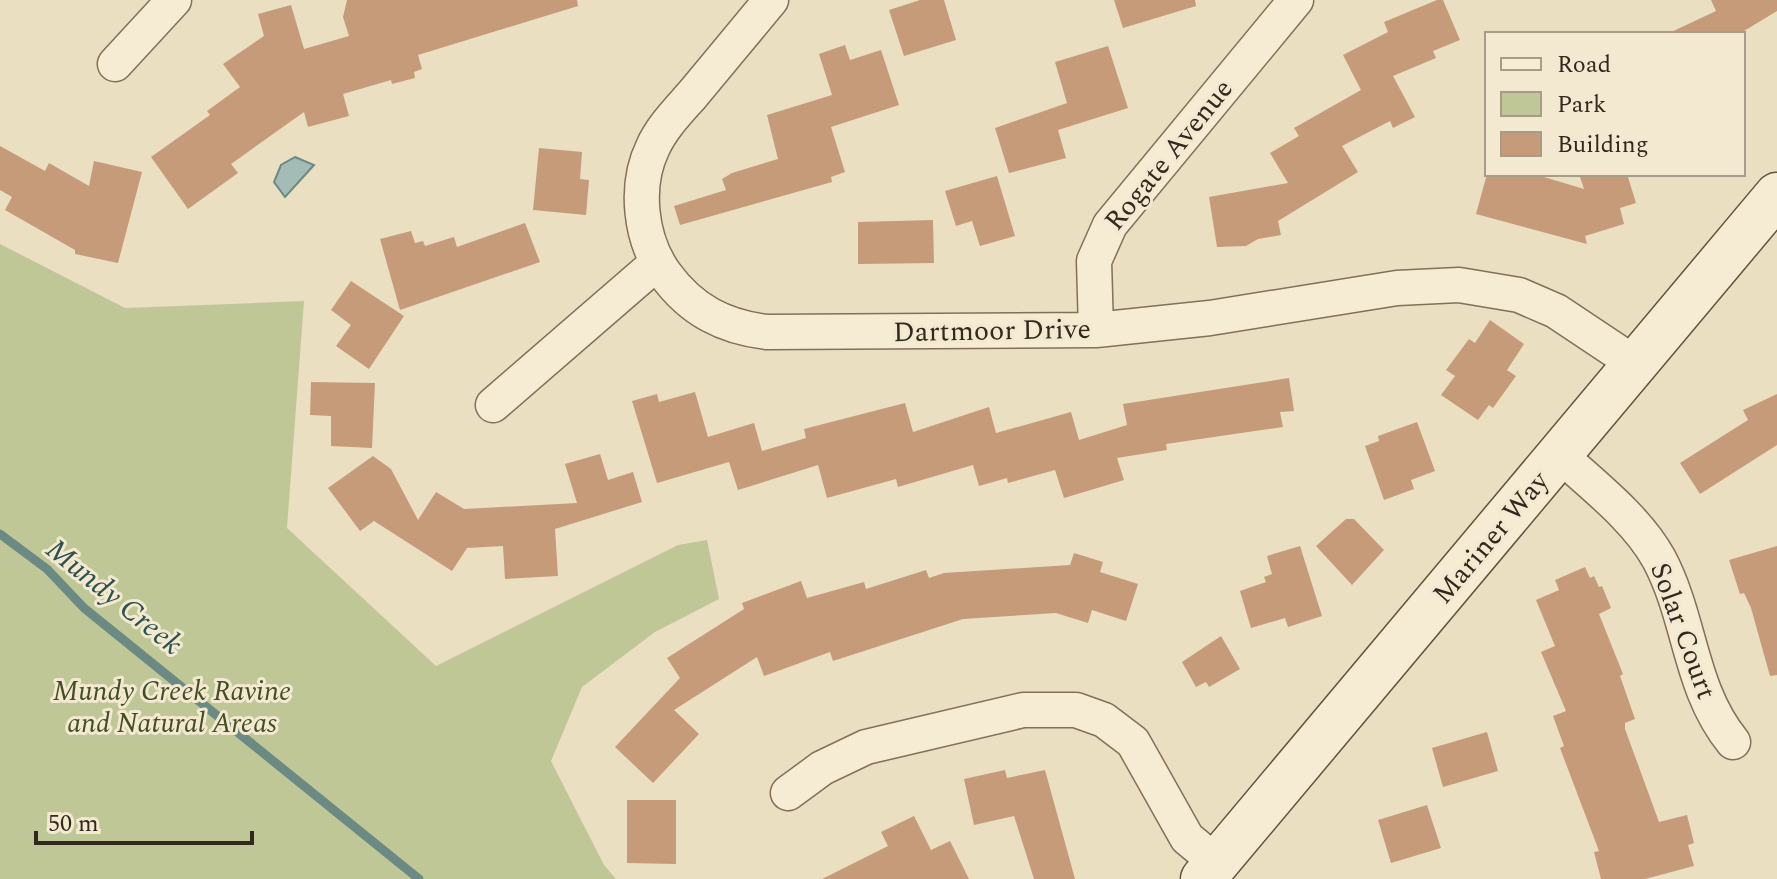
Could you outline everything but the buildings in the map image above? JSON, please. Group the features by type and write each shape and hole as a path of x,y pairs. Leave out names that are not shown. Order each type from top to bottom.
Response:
{"main road":[{"name":"Mariner Way","path":"1210,871 1777,195"}],"street":[{"path":"115,64 174,0"},
{"name":"Dartmoor Drive","path":"771,0 654,144 646,164 642,201 648,244 657,263 689,301 723,324 742,330 1096,330 1210,318 1397,288 1459,285 1519,295 1556,311 1637,365"},
{"name":"Rogate Avenue","path":"1096,330 1094,261 1110,225 1296,0"},
{"path":"493,405 657,263"},
{"name":"Solar Court","path":"1561,456 1630,522 1659,559 1700,687 1733,742"},
{"path":"788,793 833,761 876,744 1023,710 1076,710 1104,720 1133,742 1187,838 1210,871"}],"green space":[{"name":"Mundy Creek Ravine and Natural Areas","path":"0,244 125,308 304,301 287,528 436,666 678,545 707,540 719,599 655,632 582,687 551,761 604,865 616,879 0,879"}],"water":[{"path":"295,157 314,165 285,197 274,182 281,165"}],"waterway":[{"name":"Mundy Creek","path":"0,534 47,569 84,608 419,879"}]}
